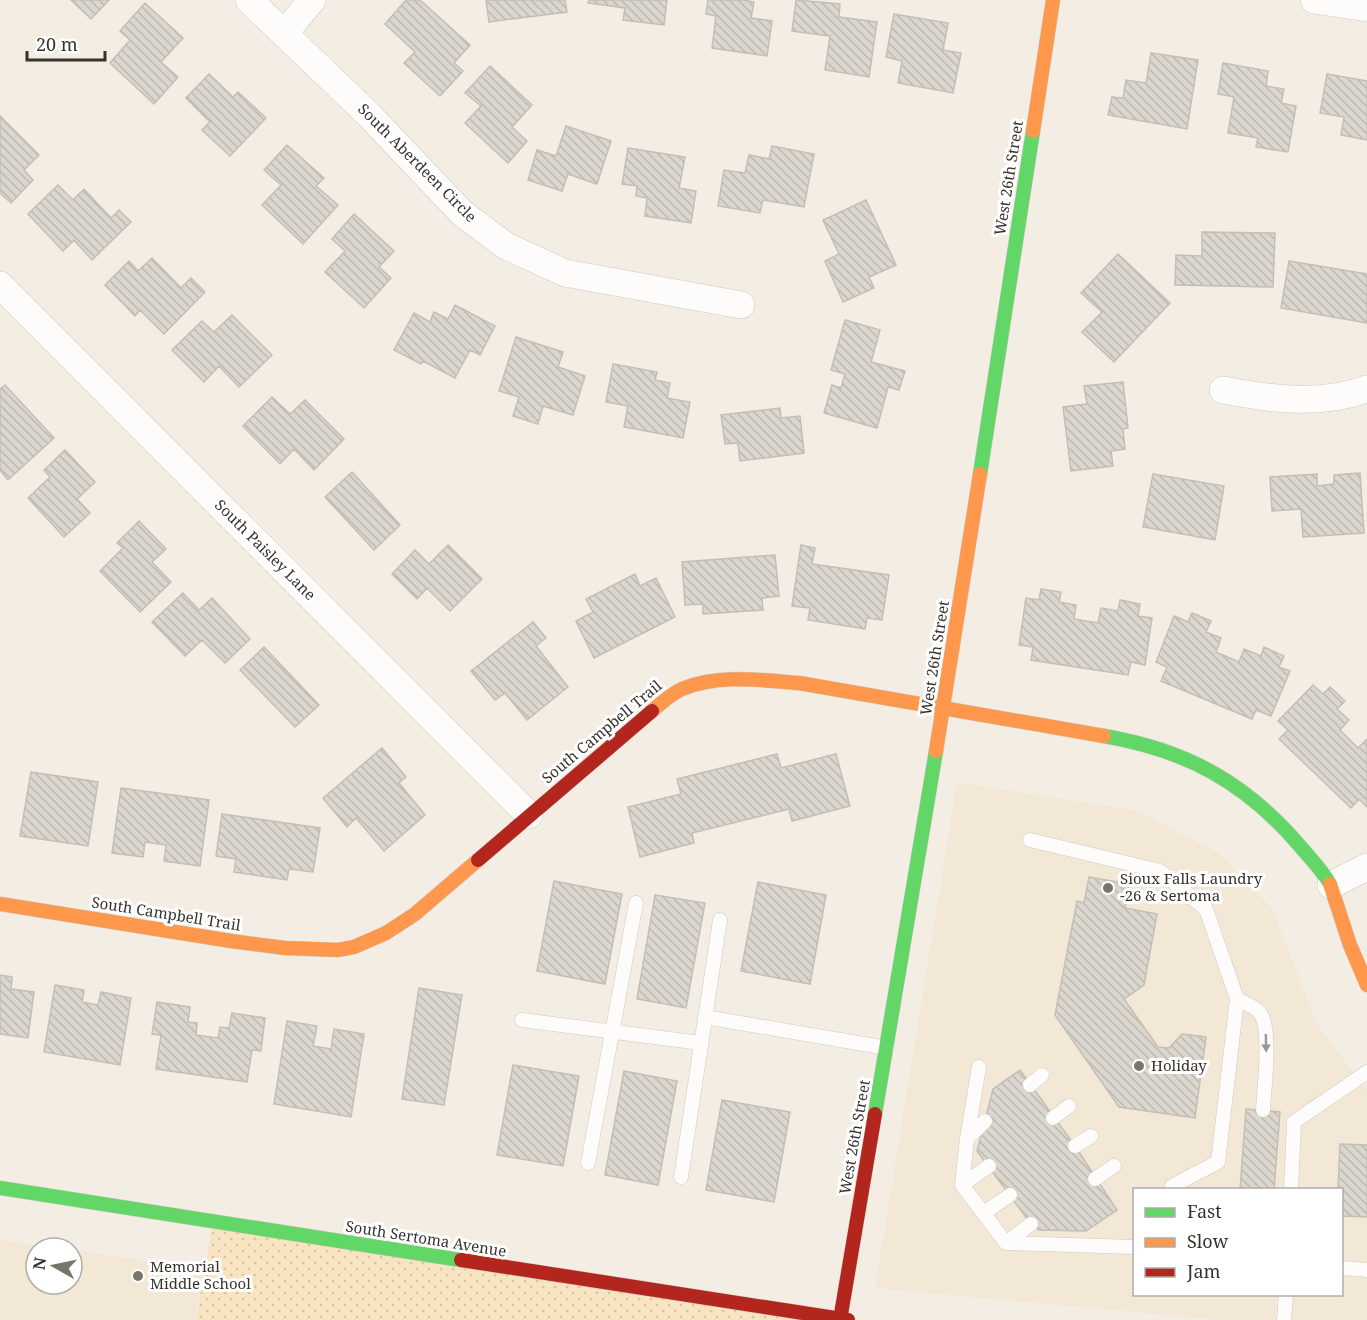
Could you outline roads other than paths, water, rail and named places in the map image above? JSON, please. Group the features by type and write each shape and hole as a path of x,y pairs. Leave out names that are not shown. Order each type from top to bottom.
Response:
{"main road":[{"name":"West 26th Street","path":"842,1320 944,707 1053,0"},
{"name":"South Campbell Trail","path":"0,904 252,944 338,950 354,947 386,933 416,914 664,700 685,688 706,682 753,680 799,683 1110,736 1153,746 1192,760 1223,777 1257,801 1287,829 1331,885 1354,958 1367,985"},
{"name":"South Sertoma Avenue","path":"0,1188 842,1320"}],"street":[{"name":"South Aberdeen Circle","path":"249,0 368,114 462,213 506,246 565,273 741,304"},
{"path":"284,34 312,0"},
{"path":"1314,0 1367,8"},
{"name":"South Paisley Lane","path":"2,291 529,815"},
{"path":"1223,390 1251,396 1296,400 1336,398 1367,389"},
{"path":"1331,885 1367,867"}],"lane":[{"path":"1030,840 1160,871 1206,909 1237,999 1218,1162 1172,1186"},
{"path":"588,1163 636,903"},
{"path":"681,1177 720,920"},
{"path":"1237,999 1259,1012 1264,1021 1267,1042 1263,1110"},
{"path":"705,1017 887,1048"},
{"path":"522,1020 701,1043"},
{"path":"979,1067 962,1185 1006,1243"},
{"path":"1291,1188 1294,1122 1367,1072"},
{"path":"1030,1085 1042,1076"},
{"path":"1053,1118 1069,1106"},
{"path":"967,1139 985,1121"},
{"path":"1075,1146 1090,1136"},
{"path":"962,1185 989,1166"},
{"path":"1095,1179 1114,1166"},
{"path":"984,1213 1010,1195"},
{"path":"1006,1243 1031,1224"},
{"path":"1006,1243 1133,1247"},
{"path":"1343,1268 1367,1270"},
{"path":"1284,1320 1286,1296"}],"place":[{"name":"Sioux Falls Laundry -26 & Sertoma","path":"1108,888"},
{"name":"Holiday","path":"1139,1066"},
{"name":"Memorial Middle School","path":"138,1276"}]}
